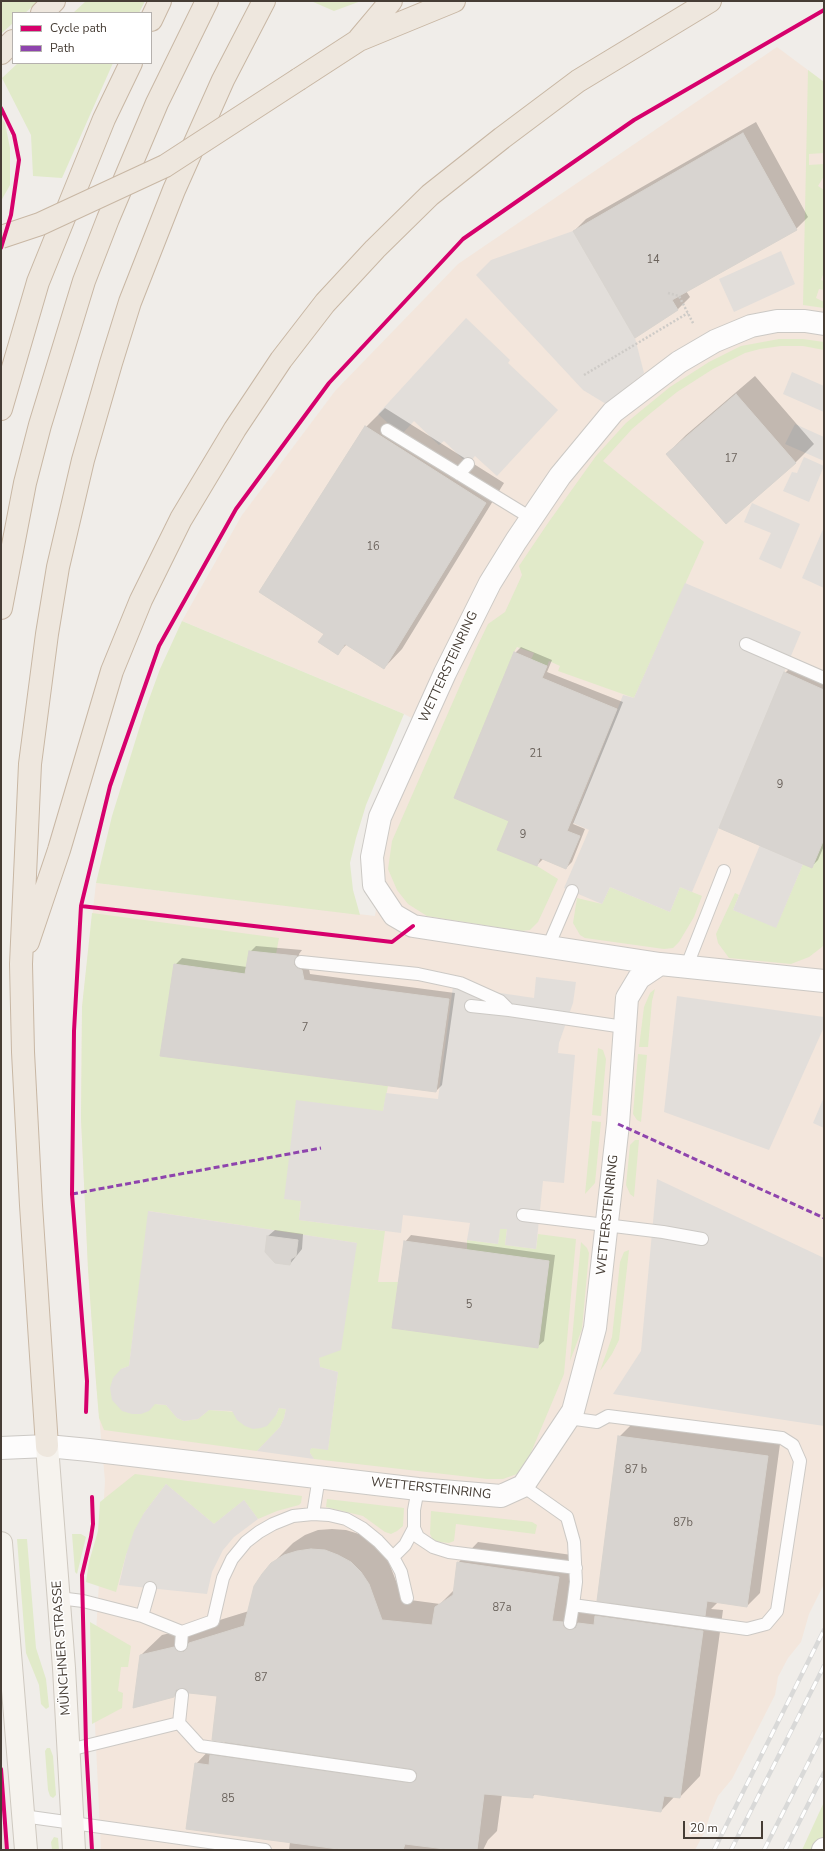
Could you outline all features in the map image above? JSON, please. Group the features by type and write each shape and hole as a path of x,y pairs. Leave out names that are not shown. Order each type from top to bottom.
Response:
{"highway":[{"path":"43,12 54,1"},
{"path":"152,18 160,1"},
{"path":"1,608 36,440 53,378 84,281 151,116 177,60 208,1"},
{"path":"47,1446 31,1205 21,964 30,764 37,700 58,567 80,474 111,363 130,302 174,190 223,80 264,1"},
{"path":"359,40 391,1"},
{"path":"1,236 40,224 165,166 359,40 454,1"},
{"path":"21,964 59,850 112,671 140,600 181,520 235,429 281,360 325,303 375,249 430,195 502,138 578,81 710,1"},
{"path":"1,53 12,42"},
{"path":"1,409 7,384 38,282 104,119 131,64"}],"main road":[{"name":"MÜNCHNER STRASSE","path":"47,1446 60,1598 74,1850"},
{"path":"1,1542 26,1850"}],"street":[{"name":"WETTERSTEINRING","path":"824,324 805,321 777,321 751,326 706,346 679,362 613,412 560,476 531,518 490,583 445,673 380,817 372,858 374,885 394,914 413,926 686,968 824,980"},
{"name":"WETTERSTEINRING","path":"1,1448 47,1446 418,1489 501,1496 523,1486 572,1411 595,1328 618,1124 624,1027 628,998 639,978 660,964"}],"lane":[{"path":"387,430 531,518"},
{"path":"459,474 468,464"},
{"path":"746,644 824,678"},
{"path":"686,968 724,871"},
{"path":"548,947 572,891"},
{"path":"301,962 418,974 460,983 500,1001 509,1010"},
{"path":"471,1006 509,1010 624,1027"},
{"path":"523,1215 663,1232 702,1239"},
{"path":"568,1418 597,1422 608,1416 782,1438 793,1445 800,1460 777,1612 766,1624 747,1629 573,1605"},
{"path":"313,1514 318,1477"},
{"path":"523,1486 567,1517 574,1542 576,1568 570,1623"},
{"path":"418,1489 414,1510 414,1528 418,1537 433,1548 576,1568"},
{"path":"60,1598 83,1601 142,1616 182,1632 213,1621 223,1578 232,1559 246,1542 259,1532 293,1516 313,1514 329,1515 346,1519 362,1528 378,1541 393,1557 401,1572 407,1598"},
{"path":"393,1557 405,1545 414,1528"},
{"path":"142,1616 150,1588"},
{"path":"182,1632 182,1645"},
{"path":"182,1695 179,1723 200,1746 410,1776"},
{"path":"69,1750 179,1723"},
{"path":"23,1816 265,1850"}],"path":[{"path":"668,293 679,296 706,346"},
{"path":"584,375 688,313"}],"shaded area":[{"path":"777,47 824,82 824,1584 809,1614 801,1642 788,1658 778,1677 775,1695 732,1779 718,1796 705,1831 695,1850 101,1850 93,1684 105,1481 88,1269 81,1119 82,1007 96,883 375,916 389,819 425,725 404,714 182,621 242,515 335,391 458,264"},
{"path":"573,231 635,338 644,373 606,404 583,390 476,275 491,260"},
{"path":"781,251 795,284 734,312 719,279"},
{"path":"466,318 510,360 508,363 558,410 497,476 475,456 468,464 444,441 439,445 414,421 401,435 378,414"},
{"path":"792,372 824,386 824,412 783,394"},
{"path":"795,424 824,437 824,461 785,444"},
{"path":"804,457 824,466 809,502 783,491 792,472 797,473"},
{"path":"752,503 800,524 781,569 759,559 771,533 744,522"},
{"path":"824,527 824,588 802,578"},
{"path":"685,583 801,632 692,892 680,887 670,912 610,887 602,904 564,888 589,830 573,823 623,695 634,698"},
{"path":"760,845 803,864 776,928 733,910"},
{"path":"536,977 576,982 573,1003 559,1043 558,1053 575,1055 564,1183 543,1181 536,1249 505,1245 507,1229 500,1229 498,1244 467,1240 470,1223 403,1215 401,1233 299,1220 301,1201 284,1199 296,1100 383,1111 386,1093 438,1099 453,986 534,998"},
{"path":"677,996 824,1017 824,1027 769,1150 664,1112"},
{"path":"824,1097 824,1128 813,1123"},
{"path":"657,1179 824,1258 824,1426 613,1394 641,1351"},
{"path":"148,1211 357,1243 341,1350 319,1358 320,1367 338,1372 328,1450 312,1448 310,1453 314,1459 257,1451 280,1427 286,1409 279,1408 276,1415 267,1426 253,1429 245,1426 237,1420 232,1411 209,1410 198,1419 184,1421 177,1418 166,1405 155,1404 149,1411 141,1414 132,1414 122,1411 112,1400 110,1388 113,1378 121,1369 129,1366"},
{"path":"166,1484 214,1524 244,1500 258,1519 234,1537 223,1550 212,1572 207,1594 119,1585 126,1555 134,1531 144,1513"},
{"path":"1,1808 5,1850 1,1850"}],"green space":[{"path":"1,1 39,1 26,12 12,12 12,24 1,34"},
{"path":"86,1 145,1 140,12 74,12"},
{"path":"311,1 361,1 334,11"},
{"path":"17,64 113,64 62,178 33,176 31,135 2,78"},
{"path":"808,70 824,82 824,153 809,154 809,165 824,164 824,176 818,186 824,190 824,272 821,280 824,281 824,290 819,289 816,298 824,302 824,308 803,305"},
{"path":"1,117 5,123 10,148 10,185 1,201"},
{"path":"779,339 803,339 824,342 824,350 803,346 781,346 760,349 745,353 713,369 677,392 652,412 632,429 603,461 704,542 634,698 558,671 560,666 549,661 547,666 531,660 534,653 517,647 514,652 454,798 509,821 497,850 537,866 558,879 538,922 530,930 521,931 427,916 408,904 397,890 388,869 392,841 488,624 505,612 522,575 519,566 596,456 626,423 670,387 709,362 741,346"},
{"path":"182,621 404,714 366,805 350,863 353,890 360,915 96,883 112,816 144,713 160,669"},
{"path":"824,839 824,944 822,947 809,957 791,964 729,958 718,943 716,934 735,893 739,895 733,910 776,927 803,864"},
{"path":"610,887 670,912 680,887 702,896 694,917 679,942 673,948 664,949 585,938 580,935 573,923 577,898 602,904"},
{"path":"92,913 279,938 276,954 249,952 245,974 174,964 160,1056 388,1086 383,1111 285,1199 301,1200 299,1220 385,1231 378,1282 398,1282 392,1328 537,1348 549,1262 467,1250 467,1240 498,1244 500,1228 507,1229 505,1245 536,1249 538,1234 576,1239 564,1374 527,1462 517,1474 503,1479 487,1479 314,1459 310,1453 310,1449 328,1449 338,1372 320,1367 319,1358 357,1243 149,1211 129,1366 121,1369 155,1404 166,1405 177,1418 184,1421 198,1419 209,1410 276,1415 279,1408 286,1409 280,1427 257,1451 104,1430 99,1418 96,1382 88,1269 81,1119 82,1007"},
{"path":"655,989 652,1001 648,1047 639,1047 644,1007 650,993"},
{"path":"598,1048 603,1050 606,1059 601,1116 592,1115"},
{"path":"638,1054 647,1055 641,1122 637,1120 633,1114"},
{"path":"592,1121 601,1122 595,1183 585,1194"},
{"path":"635,1140 639,1140 634,1197 630,1194 626,1185 630,1145"},
{"path":"581,1242 587,1248 589,1253 582,1329 570,1361"},
{"path":"629,1250 619,1340 612,1354 600,1371 612,1337 620,1262 624,1252"},
{"path":"135,1474 302,1496 301,1503 258,1519 244,1500 214,1524 166,1484 144,1513 126,1555 116,1592 86,1582 89,1562 98,1531 100,1502"},
{"path":"327,1499 404,1508 403,1526 391,1534 385,1532 363,1516 326,1507"},
{"path":"431,1511 532,1522 537,1525 535,1534 456,1524 454,1541 449,1543 440,1542 433,1540 430,1534"},
{"path":"72,1534 81,1534 86,1537 77,1574 75,1572"},
{"path":"17,1539 27,1539 36,1648 46,1679 49,1707 46,1709 41,1704 39,1685 26,1653"},
{"path":"90,1622 131,1646 128,1667 121,1667 118,1691 123,1693 122,1708 92,1724"},
{"path":"47,1748 50,1748 53,1756 56,1795 53,1798 50,1796 48,1790 45,1751"},
{"path":"824,1802 824,1836 817,1850 802,1850"},
{"path":"54,1837 58,1838 59,1850 52,1850 51,1842"}],"building":[{"path":"743,133 797,230 672,300 678,310 635,338 573,231"},
{"path":"736,394 796,463 726,524 666,454"},
{"path":"365,426 486,503 384,669 345,644 338,655 318,642 324,634 259,592"},
{"path":"514,652 547,666 542,678 617,709 567,831 580,836 566,869 540,858 537,866 497,850 509,821 454,798"},
{"path":"784,672 824,690 824,839 812,868 719,828"},
{"path":"249,951 297,956 294,961 294,965 302,970 304,980 449,999 436,1092 160,1056 174,964 245,974"},
{"path":"267,1236 298,1240 296,1256 291,1259 290,1265 275,1263 265,1252"},
{"path":"404,1241 549,1261 538,1348 392,1328"},
{"path":"618,1436 768,1456 747,1607 707,1601 705,1616 597,1601"},
{"path":"311,1549 325,1550 338,1555 351,1562 361,1572 369,1584 382,1620 432,1625 435,1607 453,1595 457,1562 559,1577 552,1621 563,1622 563,1626 568,1630 576,1628 578,1623 594,1625 595,1616 703,1631 680,1798 664,1796 661,1812 533,1794 533,1798 484,1794 477,1850 453,1850 405,1844 403,1850 346,1850 186,1829 195,1763 209,1765 210,1755 409,1783 416,1780 417,1773 411,1769 212,1740 217,1696 189,1693 183,1688 176,1690 174,1697 133,1708 140,1655 174,1647 177,1651 184,1652 189,1643 244,1626 254,1586 271,1563 284,1555"}],"railway":[{"path":"714,1850 824,1630"},
{"path":"731,1850 824,1666"},
{"path":"764,1850 824,1732"},
{"path":"785,1850 824,1773"}],"marked path":[{"path":"618,1124 824,1218"},
{"path":"72,1194 321,1148"}],"cycle path":[{"path":"86,1412 87,1381 72,1194 74,1031 81,906 110,786 159,646 236,509 329,383 463,239 634,120 824,10"},
{"path":"1,108 14,135 19,160 11,215 1,248"},
{"path":"81,906 392,942 413,926"},
{"path":"92,1497 93,1524 82,1575 86,1745 92,1850"},
{"path":"1,1769 7,1850"}]}
